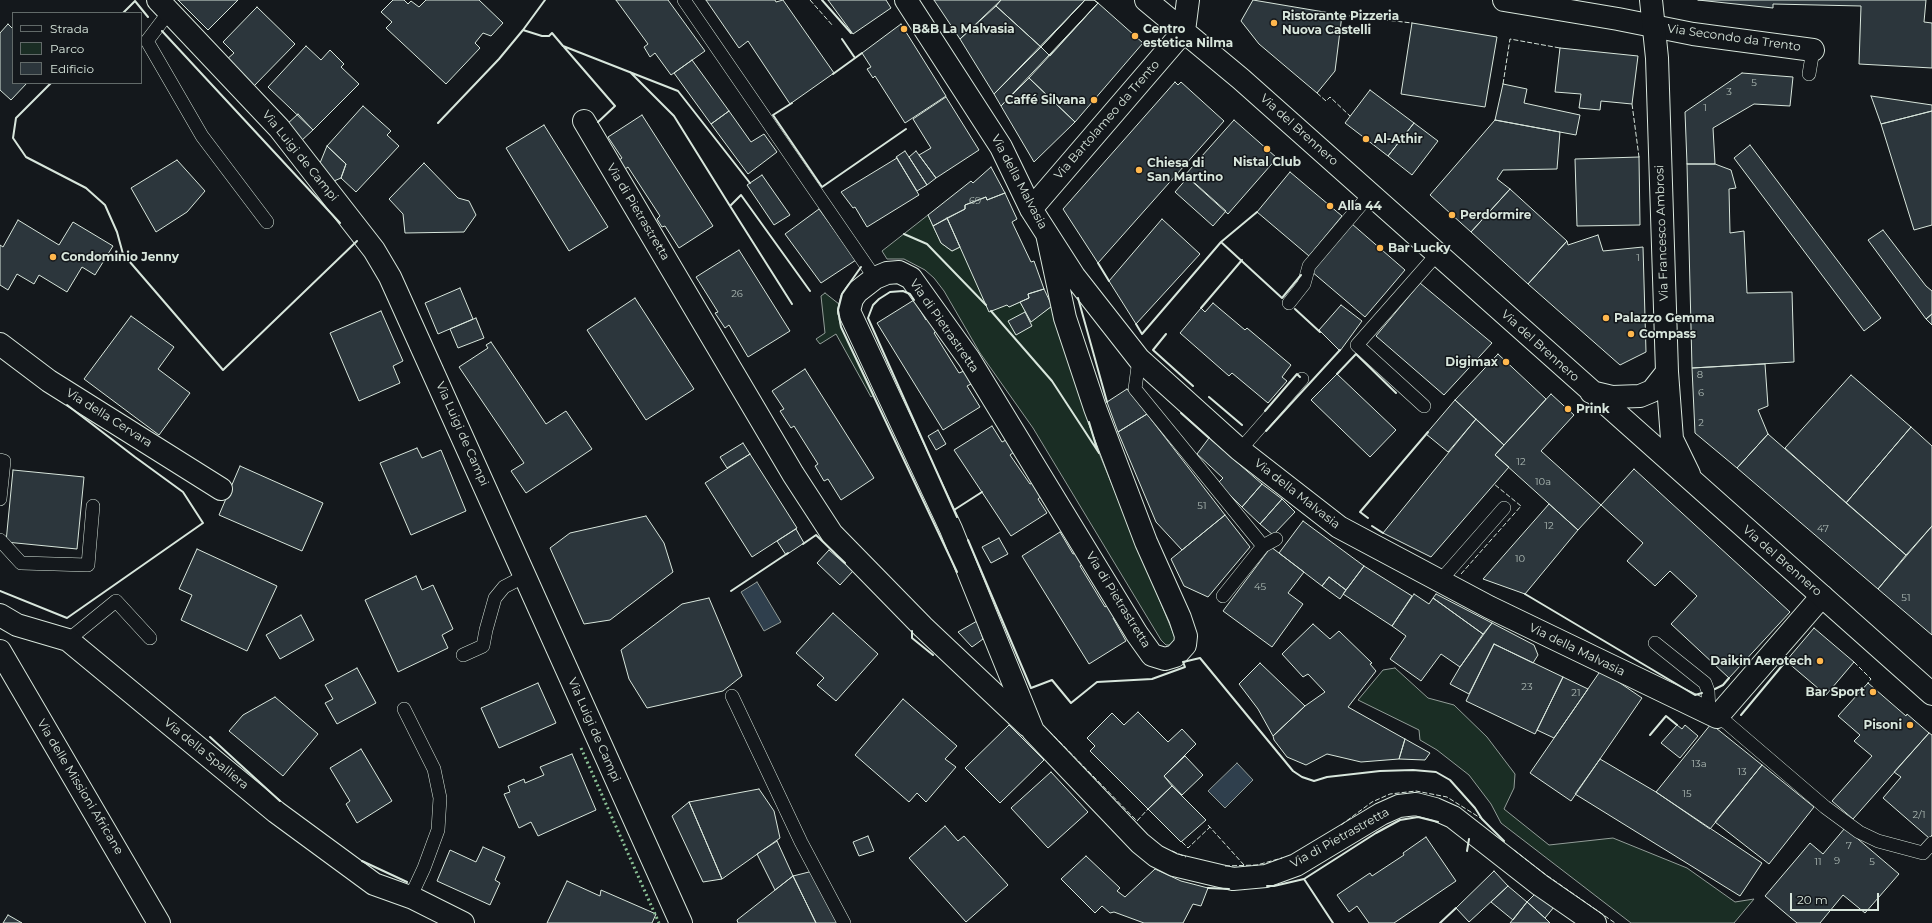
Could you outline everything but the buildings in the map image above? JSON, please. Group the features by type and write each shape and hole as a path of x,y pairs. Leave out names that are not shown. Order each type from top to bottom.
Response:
{"street":[{"name":"Via della Malvasia","path":"906,0 1001,147 1031,209 1074,276 1139,359 1240,450 1309,506 1339,527 1440,581 1656,689 1711,707"},
{"name":"Via del Brennero","path":"1146,0 1241,79 1932,694"},
{"path":"1184,31 1188,0"},
{"name":"Via Secondo da Trento","path":"1504,0 1693,34 1813,50"},
{"name":"Via Francesco Ambrosi","path":"1651,0 1657,66 1667,372 1672,438 1694,483"},
{"name":"Via Luigi de Campi","path":"163,6 279,128 374,250 390,277 680,923"},
{"name":"Via Bartolameo da Trento","path":"1031,209 1184,31"},
{"name":"Via di Pietrastretta","path":"584,121 793,474 832,534 923,627 1033,731 1140,843 1156,856 1174,865 1233,879 1266,876 1296,865 1381,814 1399,806 1416,804 1435,809 1453,817 1540,885 1595,923"},
{"name":"Via di Pietrastretta","path":"1033,731 951,529 849,311 852,300 857,292 875,278 887,273 899,272 911,278 969,359 1137,634 1152,655 1165,659 1175,656 1186,645 1186,636 1180,618 1146,542 1095,408 1065,318 1047,234"},
{"name":"Via della Cervara","path":"0,344 49,381 221,489"},
{"path":"1591,392 1612,397 1640,396 1652,391 1667,372"},
{"path":"1711,707 1822,596"},
{"name":"Via della Spalliera","path":"0,615 17,625 68,640 276,812 374,884 410,898 463,923"},
{"name":"Via delle Missioni Africane","path":"0,651 159,923"}],"lane":[{"path":"684,0 875,278"},
{"path":"163,6 147,41 202,136 266,222"},
{"name":"Via Secondo da Trento","path":"1809,74 1813,50"},
{"path":"1289,303 1304,284 1309,266 1370,194"},
{"path":"1424,406 1357,345 1438,253"},
{"path":"1139,359 1135,388 1263,546"},
{"path":"1240,450 1302,379"},
{"path":"0,460 4,461 0,499"},
{"path":"0,540 21,563 88,565 93,506"},
{"path":"1440,581 1504,508"},
{"path":"1223,596 1263,546 1276,539"},
{"path":"463,655 483,646 495,598 504,586 525,576"},
{"path":"68,640 116,601 150,638"},
{"name":"Via della Malvasia","path":"1655,643 1705,683 1711,707 1727,723 1825,806 1859,832 1878,841 1923,853 1932,843"},
{"path":"732,696 801,842 844,923"},
{"path":"404,709 434,769 440,798 438,830 424,868 410,898"}],"green space":[{"path":"928,215 941,243 952,251 960,247 1009,307 1020,302 1031,321 1052,306 1099,453 1174,635 1175,639 1171,645 1166,645 1161,640 1033,428 980,353 944,291 934,278 925,270 904,259 887,259 882,251"},
{"path":"825,293 839,304 839,319 841,327 874,395 871,397 836,334 820,344 816,339 825,333 821,296"},
{"path":"1395,668 1428,698 1454,705 1487,737 1515,774 1514,788 1504,809 1549,845 1613,838 1687,868 1735,902 1754,899 1734,923 1631,923 1501,823 1491,804 1469,775 1437,750 1420,740 1419,730 1358,700 1383,670"}],"water":[{"path":"757,582 781,622 764,631 741,592"},
{"path":"1237,763 1253,780 1225,808 1208,791"}],"hedge":[{"path":"581,748 659,923"}],"fence":[{"path":"810,0 833,26"},
{"path":"1342,15 1412,23"},
{"path":"1503,84 1510,39 1560,48"},
{"path":"1317,93 1326,101 1330,97 1350,116"},
{"path":"1632,104 1639,157"},
{"path":"1461,574 1521,506 1494,484"},
{"path":"1854,662 1871,679 1868,683"},
{"path":"1049,731 1137,821 1148,809"},
{"path":"1341,825 1372,802 1390,794 1416,791 1447,797 1482,819"},
{"path":"1208,825 1244,865"},
{"path":"1182,842 1188,848 1210,827"},
{"path":"1514,850 1542,872 1615,923"},
{"path":"1172,851 1186,857"},
{"path":"1225,866 1257,865 1282,858"}],"wall":[{"path":"545,0 523,30 542,36 549,36 552,33 563,46 678,91 750,183"},
{"path":"822,0 851,33"},
{"path":"124,12 135,1 148,17"},
{"path":"438,123 499,59 523,30"},
{"path":"162,31 340,223"},
{"path":"842,39 855,58"},
{"path":"564,47 615,106 598,122"},
{"path":"833,74 862,53"},
{"path":"630,72 674,116 730,206 741,195 810,291"},
{"path":"50,84 16,118 13,138 26,157 86,188 105,205 117,232 123,254 223,370 357,241"},
{"path":"792,103 773,115 822,187 906,129"},
{"path":"730,206 792,304"},
{"path":"1221,242 1257,212"},
{"path":"904,234 927,244 986,305"},
{"path":"1136,324 1142,334 1221,242 1282,298 1301,275"},
{"path":"1201,308 1242,260"},
{"path":"1098,263 1109,281"},
{"path":"861,267 842,294 838,310 841,327 957,572"},
{"path":"914,300 910,294 903,291 890,292 873,305 868,318 957,517"},
{"path":"1078,298 1107,402"},
{"path":"1295,309 1320,332"},
{"path":"991,311 1052,381 1099,453"},
{"path":"1166,334 1153,350 1193,386"},
{"path":"1266,431 1340,350"},
{"path":"1337,374 1356,354 1396,393"},
{"path":"1265,411 1297,374 1300,377"},
{"path":"1209,397 1242,425"},
{"path":"0,591 67,618 203,523 183,492 67,405"},
{"path":"1181,413 1209,438"},
{"path":"1089,422 1097,449"},
{"path":"1368,518 1360,512 1428,432"},
{"path":"954,510 982,492"},
{"path":"1372,526 1383,533"},
{"path":"803,544 816,535 845,563"},
{"path":"968,540 1031,688 1052,680 1071,703 1097,682 1152,679 1185,667 1183,662 1200,658 1293,771 1302,777 1314,781 1327,777 1380,771 1413,770 1436,772 1450,780 1475,808 1482,819 1504,841"},
{"path":"731,591 788,553"},
{"path":"1525,594 1695,695 1702,693"},
{"path":"912,631 912,638 933,655"},
{"path":"1741,715 1786,661"},
{"path":"1715,689 1723,685 1729,678"},
{"path":"1650,735 1666,716 1677,725"},
{"path":"210,737 280,801"},
{"path":"1333,923 1304,879 1376,833 1400,820 1418,817 1438,822"},
{"path":"1467,851 1469,839"},
{"path":"362,861 407,882"},
{"path":"1267,886 1274,886 1304,879"},
{"path":"1208,888 1229,889"},
{"path":"1440,923 1456,908"}],"place":[{"name":"Ristorante Pizzeria Nuova Castelli","path":"1274,23"},
{"name":"B&B La Malvasia","path":"904,29"},
{"name":"Centro estetica Nilma","path":"1135,36"},
{"name":"Caffé Silvana","path":"1094,100"},
{"name":"Al-Athir","path":"1366,139"},
{"name":"Nistal Club","path":"1267,149"},
{"name":"Chiesa di San Martino","path":"1139,170"},
{"name":"Alla 44","path":"1330,206"},
{"name":"Perdormire","path":"1452,215"},
{"name":"Bar Lucky","path":"1380,248"},
{"name":"Condominio Jenny","path":"53,257"},
{"name":"Palazzo Gemma","path":"1606,318"},
{"name":"Compass","path":"1631,334"},
{"name":"Digimax","path":"1506,362"},
{"name":"Prink","path":"1568,409"},
{"name":"Daikin Aerotech","path":"1820,661"},
{"name":"Bar Sport","path":"1873,692"},
{"name":"Pisoni","path":"1910,725"}]}
